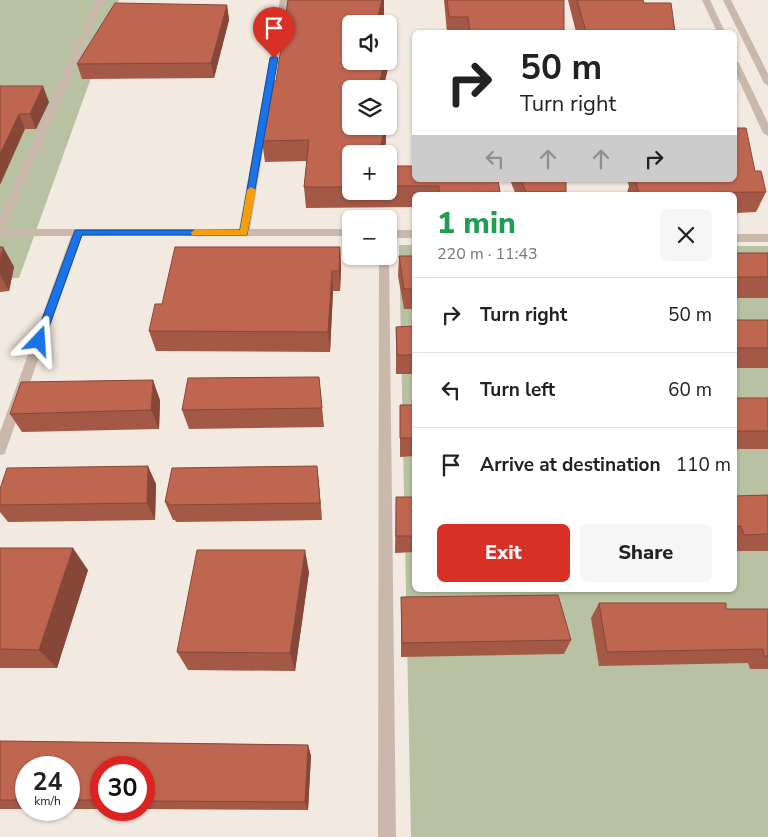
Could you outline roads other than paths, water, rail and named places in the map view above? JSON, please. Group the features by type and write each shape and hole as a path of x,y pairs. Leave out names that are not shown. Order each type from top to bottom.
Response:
{"street":[{"path":"100,0 0,230 342,233"},
{"path":"244,233 284,0"},
{"path":"706,0 720,30"},
{"path":"726,0 768,83"},
{"path":"737,67 768,134"},
{"path":"0,450 78,232"},
{"path":"397,234 412,234"},
{"path":"737,238 768,238"},
{"path":"384,265 388,837"}]}
